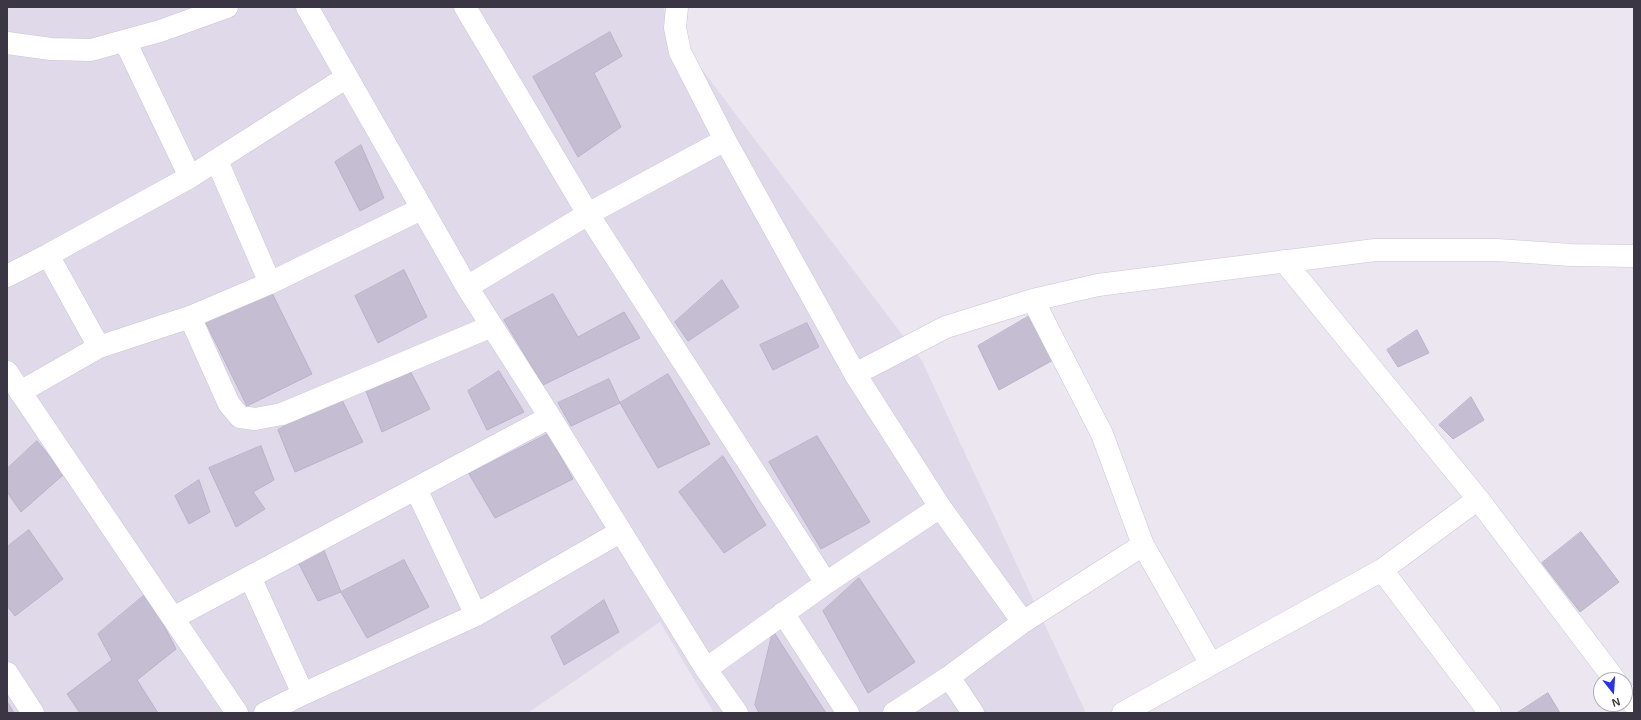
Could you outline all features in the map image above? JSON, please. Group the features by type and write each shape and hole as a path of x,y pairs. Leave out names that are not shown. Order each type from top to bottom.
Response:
{"street":[{"path":"7,43 51,49 91,50 160,31 227,7"},
{"path":"307,7 421,209 467,286 706,669 736,713"},
{"path":"465,7 588,214 826,583"},
{"path":"677,7 675,28 680,52 725,140 856,374 940,507 1023,622"},
{"path":"125,41 190,177"},
{"path":"7,276 190,177 347,77"},
{"path":"467,286 588,214 725,140"},
{"path":"217,161 270,283"},
{"path":"20,392 99,347 190,317 270,283 421,209"},
{"path":"856,374 946,327 1033,300 1098,285 1375,250 1497,250 1571,255 1634,256"},
{"path":"48,255 99,347"},
{"path":"1284,261 1478,499 1610,672"},
{"path":"1033,300 1102,434 1143,545 1211,664"},
{"path":"190,317 229,404 240,417 255,419 282,414 492,326"},
{"path":"7,372 237,713"},
{"path":"173,618 416,490 550,417"},
{"path":"416,490 476,615"},
{"path":"1131,711 1211,664 1382,570 1478,499"},
{"path":"706,669 826,583 940,507"},
{"path":"265,713 303,694 476,615 620,532"},
{"path":"894,713 949,677 1023,622 1143,545"},
{"path":"1382,570 1490,713"},
{"path":"250,577 303,694"},
{"path":"784,614 848,713"},
{"path":"7,673 34,713"},
{"path":"949,677 973,713"}],"shaded area":[{"path":"7,7 663,7 673,31 922,361 1086,713 714,713 660,622 528,713 7,713"}],"building":[{"path":"610,32 622,56 594,73 621,127 578,157 533,77"},
{"path":"361,145 384,198 360,211 335,162"},
{"path":"404,270 427,317 378,343 355,296"},
{"path":"722,280 739,307 688,341 675,322"},
{"path":"271,291 312,374 247,406 206,323"},
{"path":"553,294 578,337 624,312 640,338 543,385 504,320"},
{"path":"1031,315 1055,359 999,390 978,346"},
{"path":"807,323 819,347 773,370 760,345"},
{"path":"1417,330 1429,353 1398,367 1387,350"},
{"path":"408,367 430,409 382,432 364,386"},
{"path":"499,371 524,412 487,430 468,391"},
{"path":"668,374 710,444 658,468 620,403"},
{"path":"609,379 620,403 571,426 558,403"},
{"path":"340,396 363,442 295,472 278,430"},
{"path":"1471,397 1484,420 1453,439 1439,425"},
{"path":"548,434 573,479 495,518 469,474"},
{"path":"817,436 870,522 821,549 769,462"},
{"path":"37,441 64,474 21,512 7,492 7,469"},
{"path":"261,446 274,480 253,492 265,509 236,527 209,468"},
{"path":"723,456 766,525 724,553 679,492"},
{"path":"199,480 210,512 189,524 175,496"},
{"path":"29,530 63,579 15,616 7,606 7,547"},
{"path":"1581,532 1619,582 1580,612 1542,563"},
{"path":"323,548 341,592 318,601 297,560"},
{"path":"404,560 429,607 367,638 341,592"},
{"path":"859,578 915,662 868,693 823,611"},
{"path":"147,593 176,649 137,680 158,713 80,713 67,694 112,660 98,634"},
{"path":"604,600 619,632 564,665 551,637"},
{"path":"773,631 826,713 759,713 755,705"},
{"path":"1548,693 1560,713 1517,713"},
{"path":"8,703 14,713 7,713"}]}
